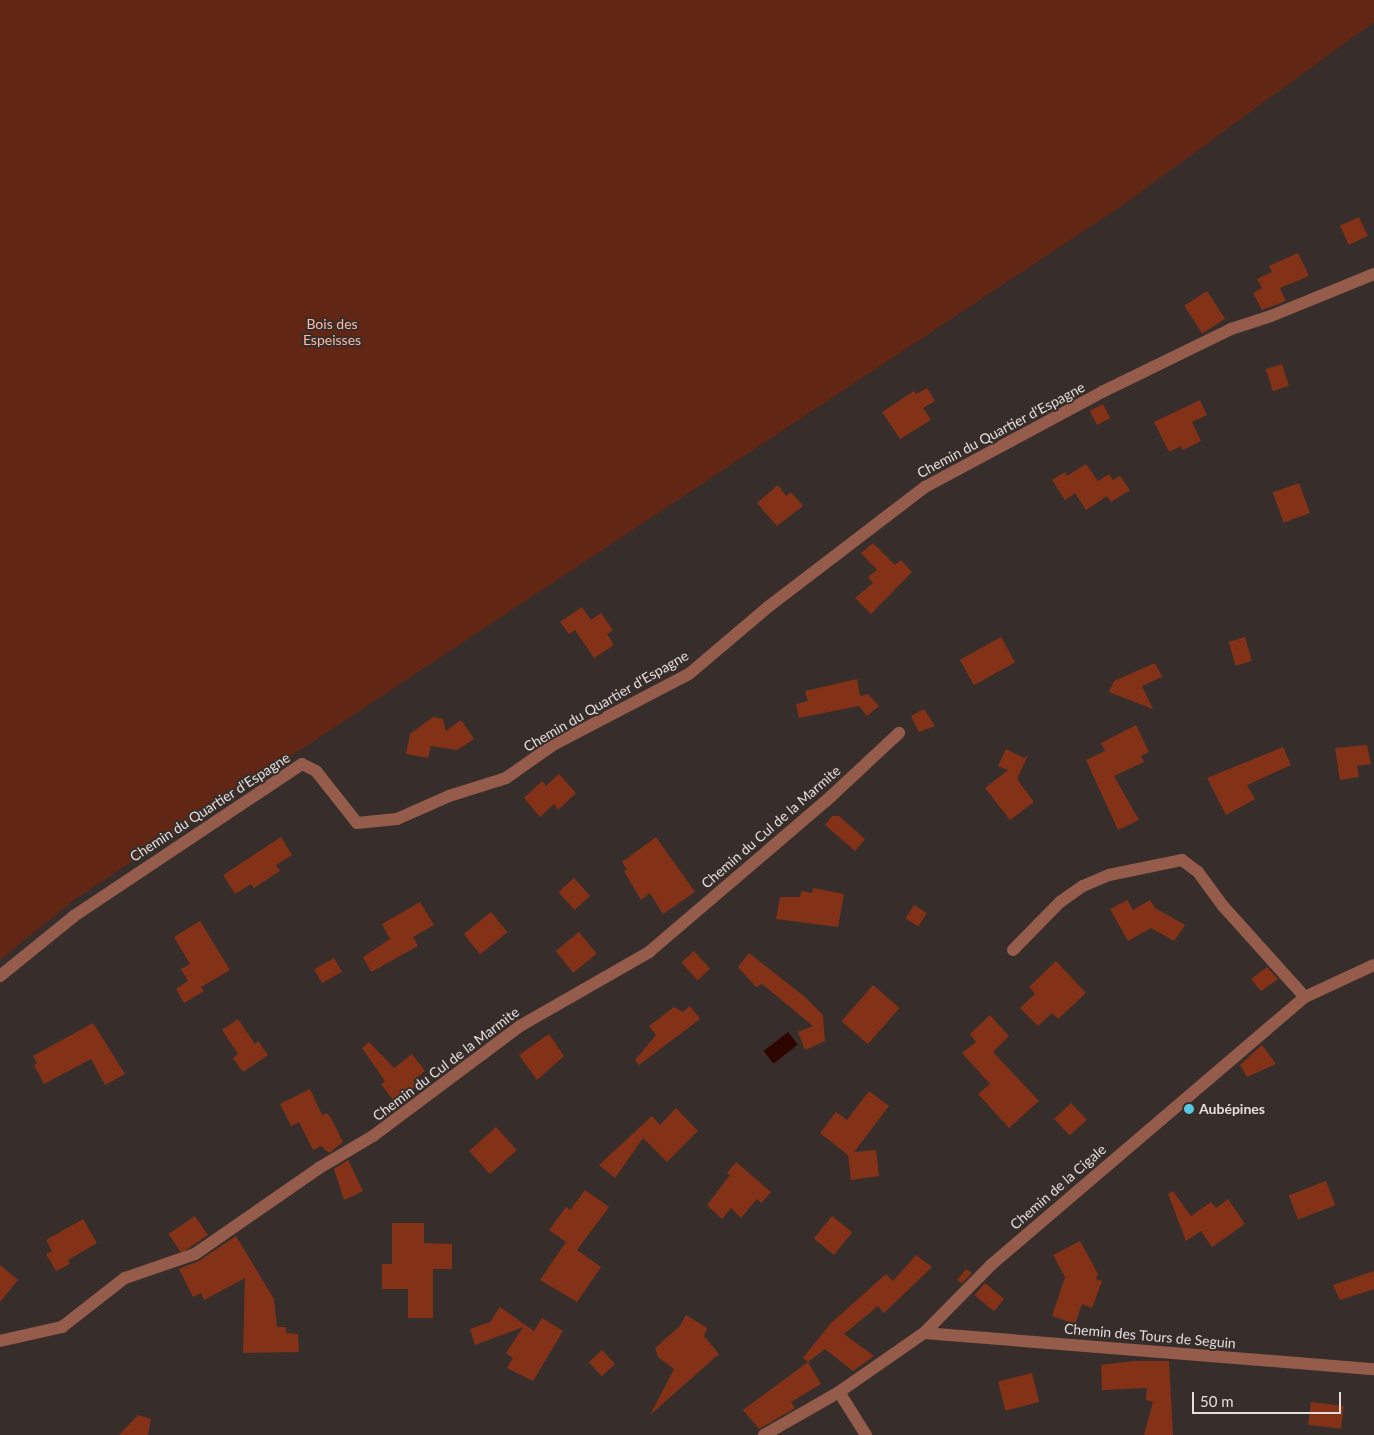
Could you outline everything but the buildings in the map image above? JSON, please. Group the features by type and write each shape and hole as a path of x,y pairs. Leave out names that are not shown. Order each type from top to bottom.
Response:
{"street":[{"name":"Chemin du Quartier d'Espagne","path":"0,976 74,916 302,764 316,771 357,823 397,819 449,796 506,778 554,745 689,674 768,607 925,487 1102,392 1232,328 1271,316 1374,274"},
{"name":"Chemin du Cul de la Marmite","path":"0,1341 62,1327 124,1278 195,1254 319,1168 373,1136 520,1026 648,952 826,801 899,733"},
{"path":"1013,950 1060,902 1083,886 1109,875 1182,860 1198,872 1224,906 1305,997"},
{"name":"Chemin de la Cigale","path":"764,1435 839,1392 924,1333 991,1265 1305,997 1374,965"},
{"name":"Chemin des Tours de Seguin","path":"924,1333 1374,1369"},
{"path":"839,1392 866,1435"}],"green space":[{"name":"Bois des Espeisses","path":"0,0 1374,0 1374,22 1123,205 74,900 0,960"}],"shaded area":[{"path":"788,1032 798,1045 773,1064 764,1051"}],"place":[{"name":"Aubépines","path":"1189,1109"}]}
